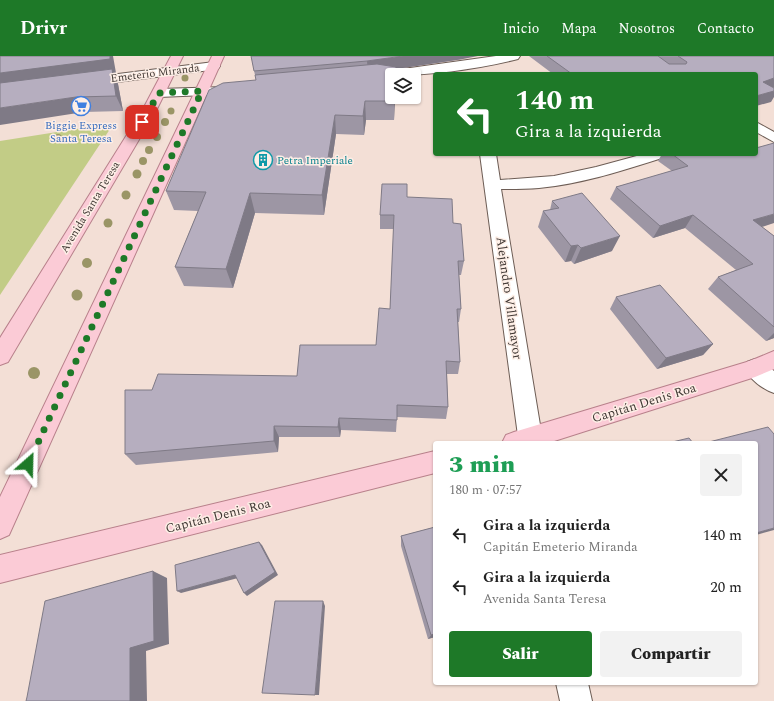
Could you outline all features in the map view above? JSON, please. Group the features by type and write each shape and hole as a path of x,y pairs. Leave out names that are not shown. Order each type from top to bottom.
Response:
{"main road":[{"path":"0,526 216,61"},
{"name":"Avenida Santa Teresa","path":"0,356 159,93 173,63"},
{"name":"Capitán Denis Roa","path":"528,441 764,364"},
{"name":"Capitán Denis Roa","path":"0,569 433,462"}],"street":[{"path":"354,79 472,65 514,56"},
{"name":"Emeterio Miranda","path":"70,84 173,63 216,61"},
{"path":"159,93 236,91"},
{"path":"758,127 774,138"},
{"name":"Alejandro Villamayor","path":"488,156 525,441"},
{"path":"493,185 540,183 602,171 653,156"},
{"path":"764,364 774,384"},
{"path":"572,685 576,701"}],"green space":[{"path":"114,123 0,295 0,141"}],"building":[{"path":"0,56 110,56 110,59 0,73"},
{"path":"251,56 403,56 367,61 254,71"},
{"path":"547,56 658,56 669,64 686,64 687,62 678,56 774,56 774,78 763,82 774,88 774,91 758,95 758,72 569,72"},
{"name":"Petra Imperiale","path":"377,64 396,67 385,68 385,101 365,101 363,116 335,115 322,195 250,193 226,269 175,267 206,192 166,191 209,90 223,83 256,80 255,75"},
{"path":"112,69 116,96 76,97 0,108 0,83"},
{"path":"774,143 774,214 753,220 774,236 774,327 718,277 753,264 693,215 660,226 616,187 688,166 675,156 758,156 758,147"},
{"path":"382,184 407,184 407,197 452,199 453,223 461,224 464,261 458,261 461,309 457,309 460,362 446,361 448,407 397,405 397,420 339,418 338,427 274,426 274,441 125,454 125,390 152,390 158,374 297,376 300,345 376,345 379,308 390,309 394,215 380,215"},
{"path":"582,193 620,236 581,248 578,245 571,246 543,211 559,208 552,201"},
{"path":"660,285 713,344 666,358 616,297"},
{"path":"768,427 774,434 774,528 758,532 758,441 713,441"},
{"path":"689,438 691,441 676,441"},
{"path":"433,528 433,634 431,635 401,536"},
{"path":"259,542 275,572 244,593 235,575 177,591 175,565"},
{"path":"153,571 154,641 130,648 130,701 26,701 45,601"},
{"path":"275,601 323,601 315,695 262,693"}],"place":[{"name":"Biggie Express Santa Teresa","path":"81,106"},
{"name":"Petra Imperiale","path":"263,160"}],"route":[{"path":"28,464 202,91 159,93 142,122"}]}
